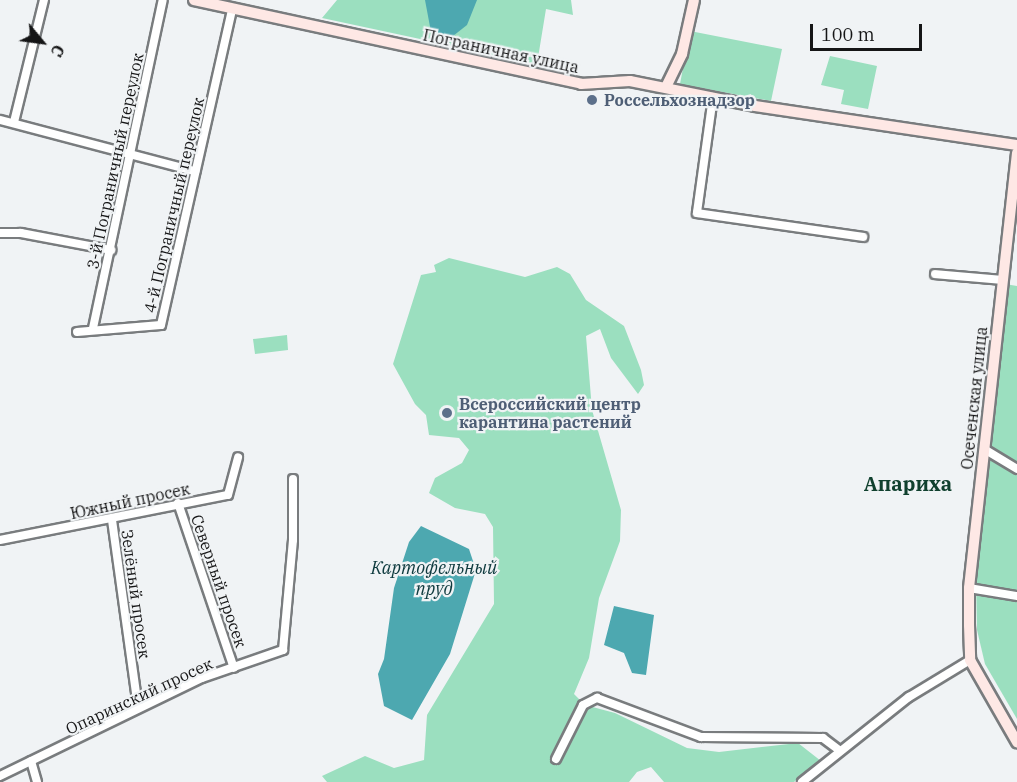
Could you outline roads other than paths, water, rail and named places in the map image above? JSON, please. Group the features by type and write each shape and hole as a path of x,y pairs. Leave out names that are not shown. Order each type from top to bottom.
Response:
{"street":[{"path":"14,123 44,0"},
{"name":"3-й Пограничный переулок","path":"93,328 163,0"},
{"name":"Пограничная улица","path":"194,0 581,84 623,80 713,97 1017,144"},
{"path":"666,87 682,54 694,0"},
{"name":"4-й Пограничный переулок","path":"77,332 93,328 160,324 232,9"},
{"path":"713,97 697,213 863,237"},
{"path":"0,120 195,171"},
{"name":"Осеченская улица","path":"1017,153 969,588 970,660 1017,742"},
{"path":"0,234 21,234 111,250"},
{"path":"934,274 1002,280"},
{"path":"984,449 1017,469"},
{"name":"Южный просек","path":"0,540 112,520 178,503 228,495 238,458"},
{"name":"Опаринский просек","path":"0,776 138,708 234,668 278,654 286,640 293,479"},
{"name":"Северный просек","path":"178,503 234,668"},
{"name":"Зелёный просек","path":"112,520 138,708"},
{"path":"969,588 1017,596"},
{"path":"802,782 909,697 970,660"},
{"path":"556,759 583,705 597,698 701,737 822,738 840,751"},
{"path":"31,761 37,782"}],"water":[{"path":"425,0 477,0 467,25 453,36 431,32"},
{"name":"Картофельный пруд","path":"421,526 469,549 476,570 450,654 412,720 384,706 378,674 384,659 394,588 409,542"},
{"path":"614,606 654,615 646,675 632,673 624,653 604,645"}],"place":[{"name":"Россельхознадзор","path":"592,100"},
{"name":"Всероссийский центр карантина растений","path":"447,413"}],"district":[{"name":"Апариха","path":"908,483"}]}
